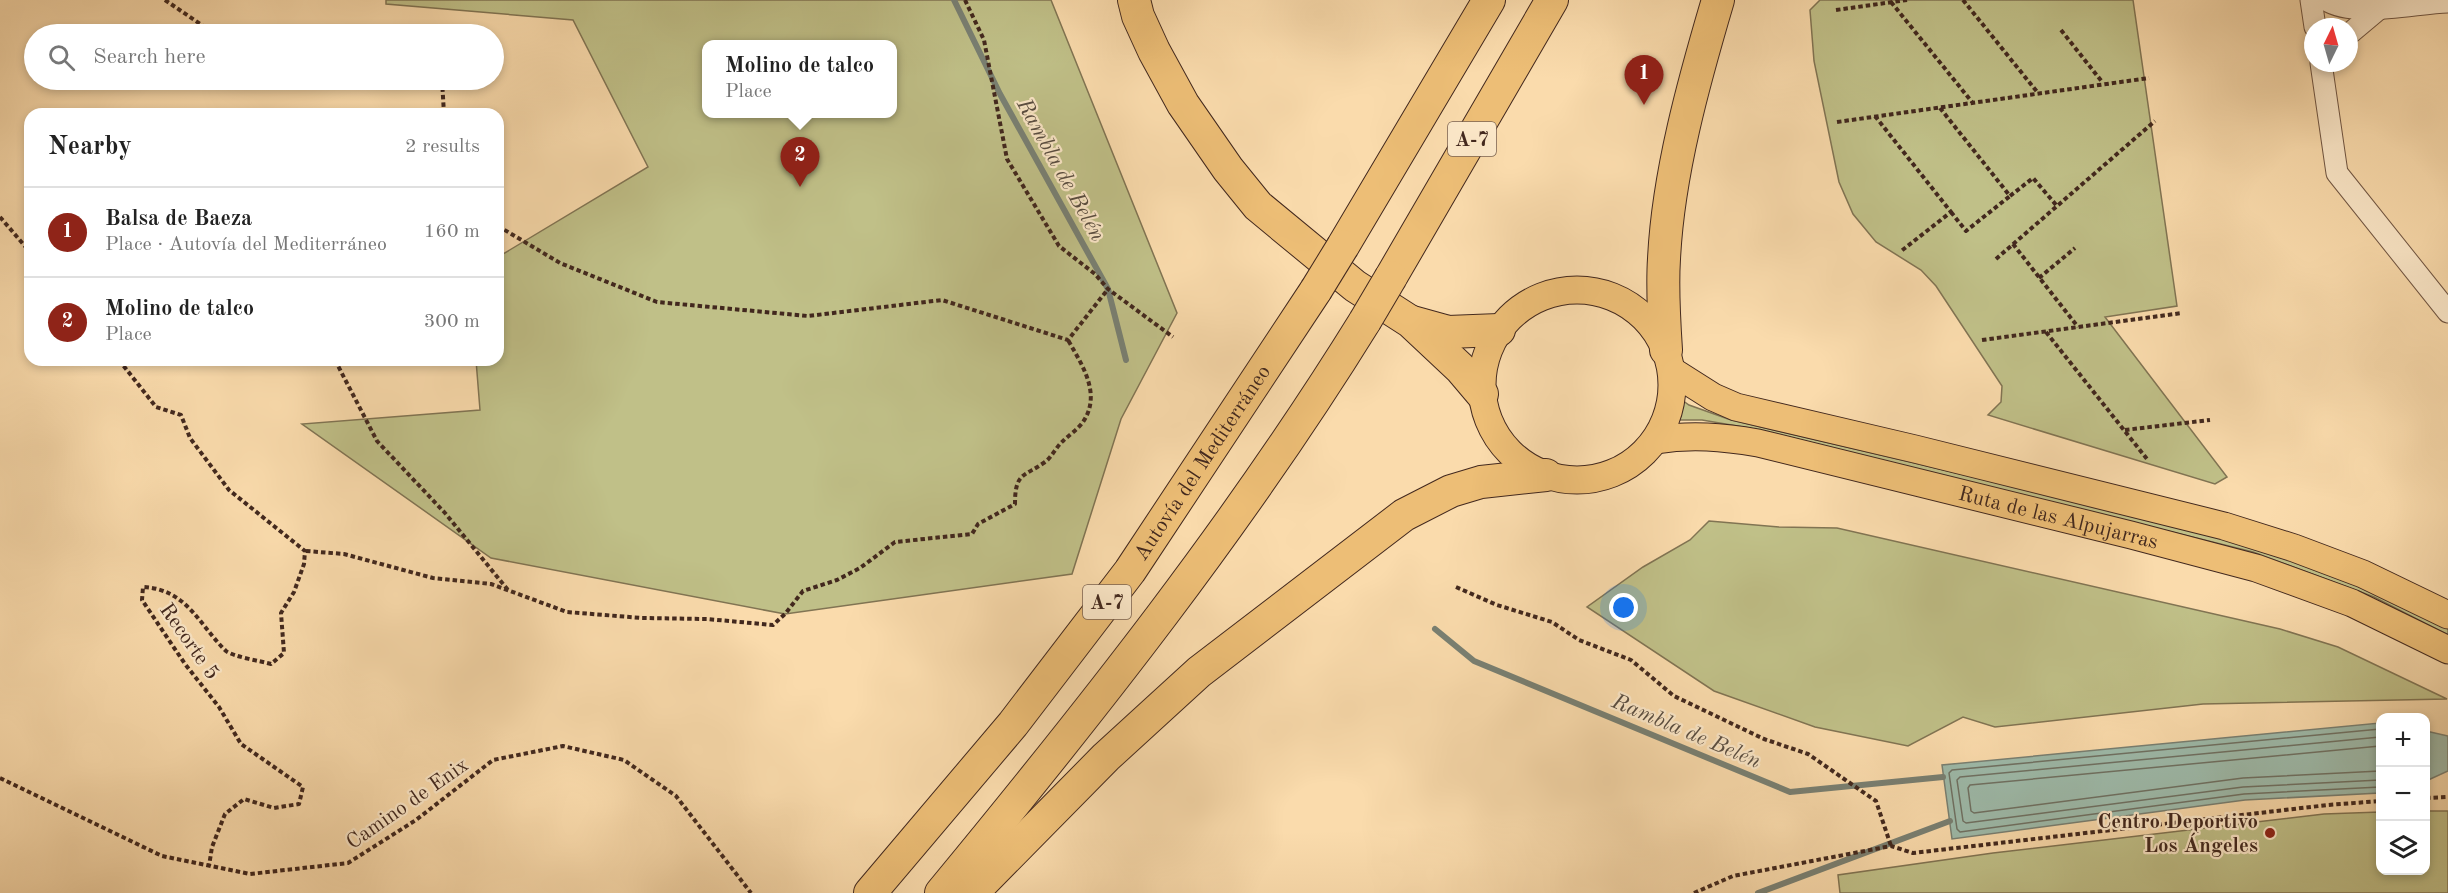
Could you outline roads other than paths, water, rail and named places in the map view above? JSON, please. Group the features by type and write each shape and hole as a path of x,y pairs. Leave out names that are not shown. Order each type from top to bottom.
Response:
{"highway":[{"path":"1134,0 1138,16 1154,51 1183,104 1228,169 1258,206 1355,286 1411,322 1460,368 1482,394"},
{"name":"Autovía del Mediterráneo","path":"870,893 1013,724 1130,571 1316,290 1489,0"},
{"name":"A-7","path":"941,893 1097,699 1229,524 1365,321 1552,0"},
{"path":"1669,360 1664,257 1678,154 1699,65 1718,0"},
{"path":"1411,322 1448,332 1499,330"},
{"path":"972,893 1106,757 1199,672 1404,515 1451,491 1481,482 1546,475"}],"main road":[{"path":"1579,290 1598,292 1615,298 1646,319 1658,334 1669,360 1670,407 1665,424 1656,440 1630,464 1606,475 1581,480 1546,475 1526,465 1509,452 1491,425 1482,394 1483,372 1488,350 1499,330 1519,311 1543,297 1560,292 1579,290"},
{"name":"Ruta de las Alpujarras","path":"1669,360 1713,397 1736,407 2202,521 2294,548 2363,574 2448,615"},
{"name":"Ruta de las Alpujarras","path":"1656,440 1687,435 1758,443 2256,568 2352,603 2448,650"}],"lane":[{"path":"2311,0 2314,18"},
{"path":"2326,0 2347,8 2380,8 2448,2"},
{"path":"2358,26 2380,8"},
{"path":"2322,72 2337,173 2448,312"}],"water":[{"path":"2376,723 2376,793 2245,800 1952,839 1942,765"},
{"path":"2430,732 2448,736 2448,771 2430,779"}],"waterway":[{"name":"Rambla de Belén","path":"954,0 1000,94 1108,289 1126,360"},
{"name":"Rambla de Belén","path":"1435,629 1474,661 1790,792 1943,777"},
{"path":"1758,893 1950,821"}],"place":[{"name":"Balsa de Baeza","path":"1644,105"},
{"name":"Molino de talco","path":"800,187"},
{"name":"Centro Deportivo Los Ángeles","path":"2270,833"}]}
